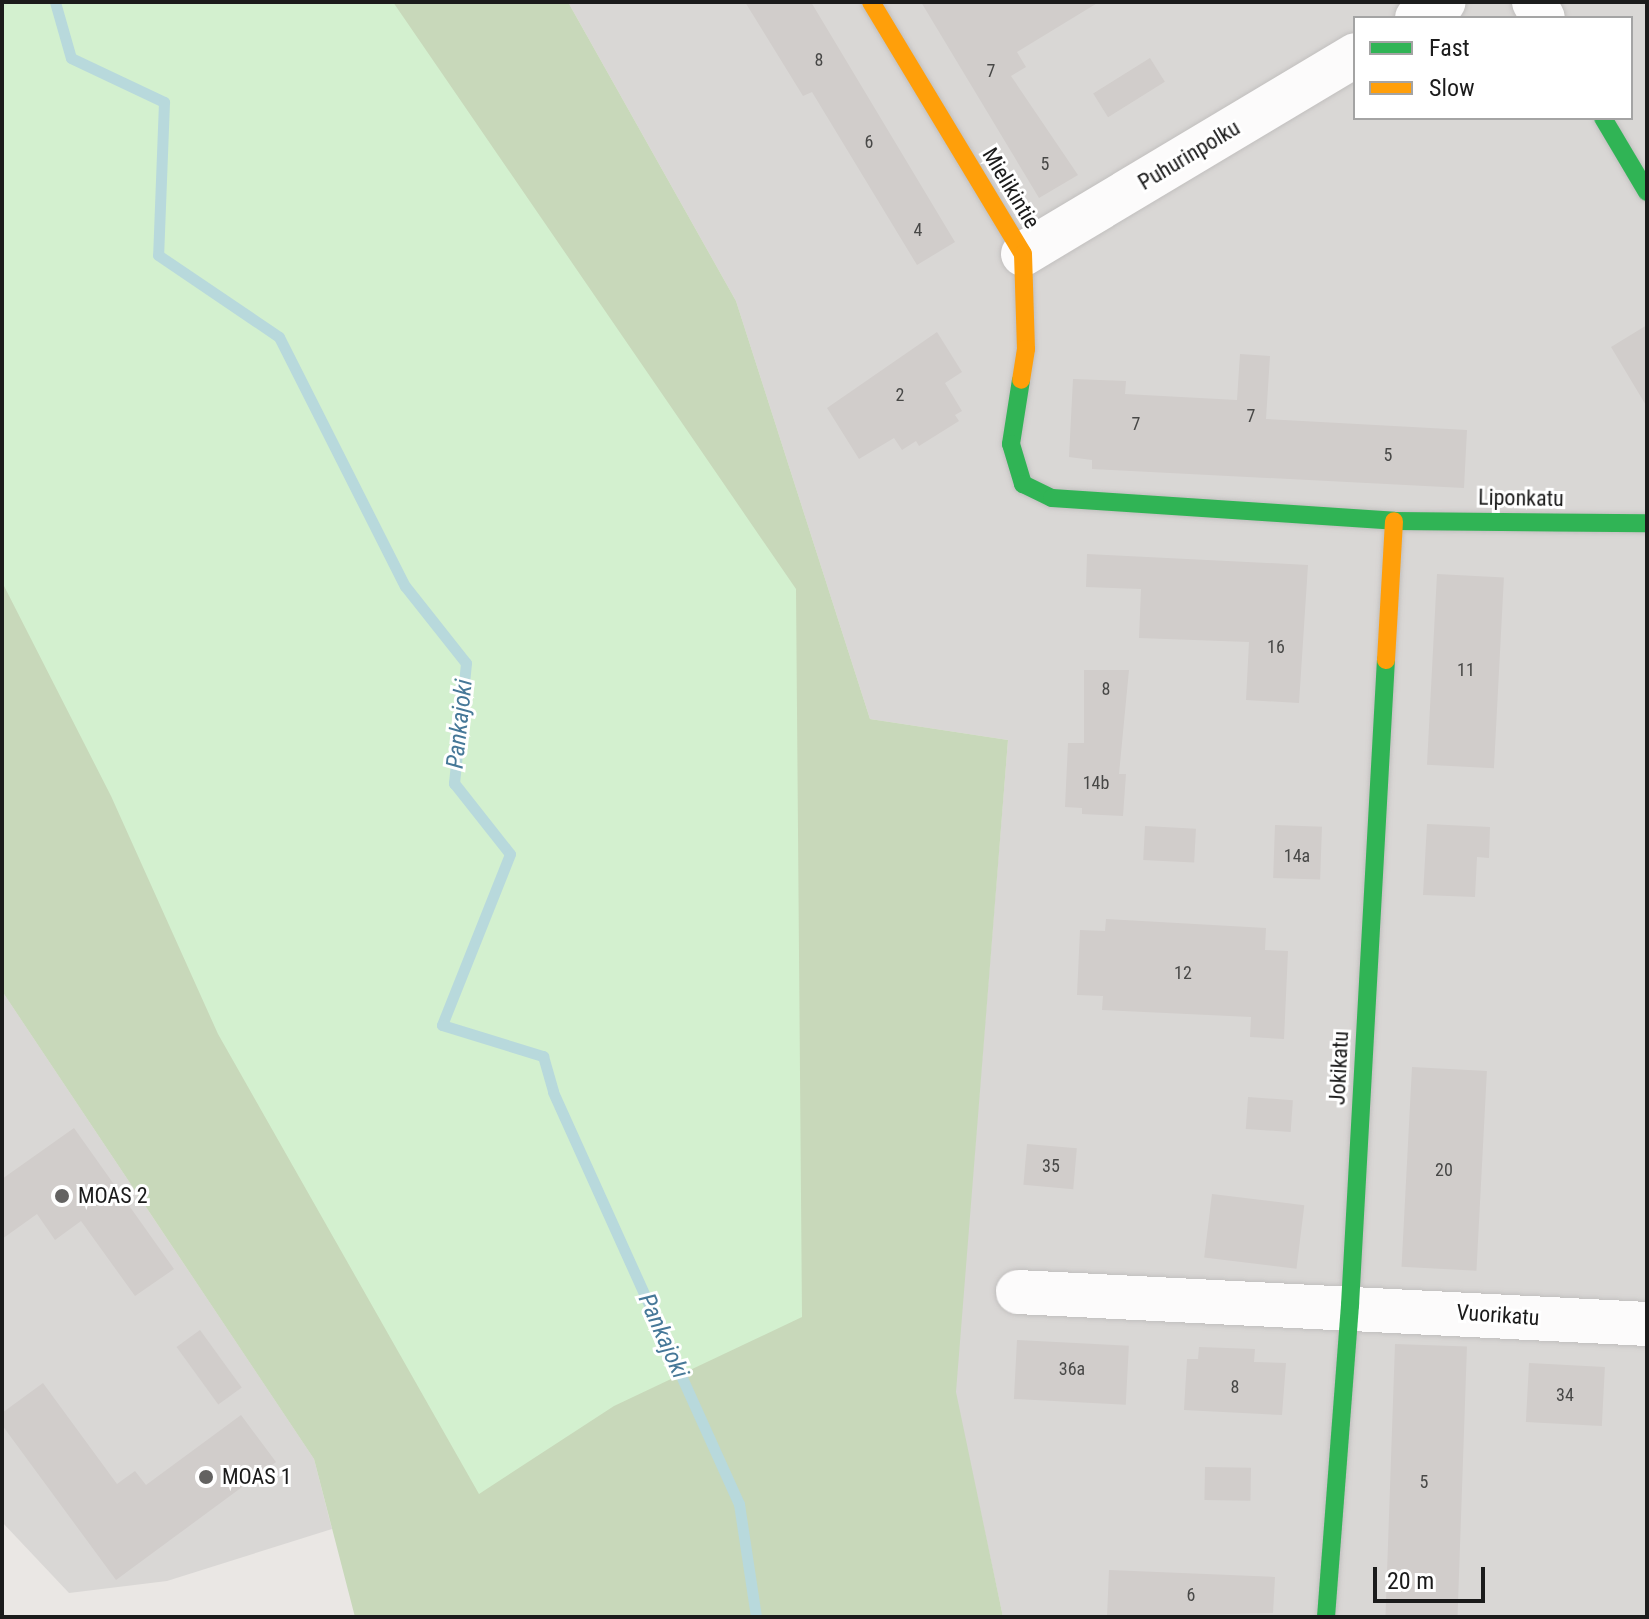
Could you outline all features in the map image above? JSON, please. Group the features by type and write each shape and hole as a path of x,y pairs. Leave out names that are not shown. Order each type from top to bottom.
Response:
{"street":[{"name":"Mielikintie","path":"871,2 1023,254 1026,349 1011,444 1023,484 1052,498"},
{"path":"1420,16 1444,2"},
{"name":"Puhurinpolku","path":"1023,254 1353,56"},
{"path":"1604,120 1647,192"},
{"name":"Liponkatu","path":"1052,498 1394,521 1647,523"},
{"name":"Jokikatu","path":"1326,1617 1350,1305 1394,521"},
{"name":"Vuorikatu","path":"1018,1292 1350,1305 1647,1324"}],"shaded area":[{"path":"568,2 1647,2 1647,1617 1003,1617 955,1392 1008,740 870,719 736,301"},
{"path":"2,991 314,1459 332,1529 167,1581 69,1593 2,1522"}],"green space":[{"path":"2,2 568,2 736,301 870,719 1008,740 956,1392 1003,1617 355,1617 314,1459 2,991"},
{"path":"2,2 393,2 796,589 802,1317 614,1406 479,1494 218,1034 111,796 2,582"}],"building":[{"path":"745,2 811,2 955,242 917,265 812,92 803,96"},
{"path":"921,2 1099,2 1017,52 1026,67 1011,76 1078,175 1039,198"},
{"path":"1150,58 1165,82 1108,117 1093,94"},
{"path":"1647,325 1647,407 1611,347"},
{"path":"937,332 962,372 945,383 962,411 955,415 959,421 919,446 916,441 902,450 894,438 859,459 827,408"},
{"path":"1240,354 1270,356 1266,419 1467,430 1464,488 1092,469 1092,460 1069,457 1073,379 1126,381 1125,394 1237,400"},
{"path":"1087,554 1308,565 1299,703 1246,700 1249,642 1139,638 1141,589 1086,587"},
{"path":"1437,574 1504,578 1494,768 1427,765"},
{"path":"1084,670 1129,670 1119,774 1126,774 1123,816 1082,814 1082,808 1065,807 1068,743 1084,743"},
{"path":"1427,824 1490,827 1489,858 1477,857 1475,897 1423,895"},
{"path":"1275,825 1322,827 1320,880 1273,878"},
{"path":"1145,826 1196,829 1194,863 1143,860"},
{"path":"1106,919 1266,928 1265,950 1288,951 1284,1039 1250,1037 1251,1017 1102,1010 1103,996 1077,995 1080,930 1105,931"},
{"path":"1412,1067 1487,1071 1476,1271 1402,1267"},
{"path":"1248,1097 1293,1100 1291,1132 1246,1129"},
{"name":"MOAS 2","path":"74,1128 174,1269 135,1296 81,1221 55,1240 37,1214 2,1239 2,1179"},
{"path":"1027,1144 1077,1148 1073,1189 1023,1185"},
{"path":"1212,1194 1304,1205 1297,1269 1204,1258"},
{"path":"200,1330 242,1387 218,1404 177,1347"},
{"path":"1017,1340 1129,1346 1126,1405 1014,1399"},
{"path":"1395,1344 1467,1347 1458,1617 1385,1617"},
{"path":"1199,1347 1255,1349 1254,1362 1286,1363 1282,1415 1184,1410 1187,1359 1198,1359"},
{"path":"1529,1363 1605,1367 1602,1426 1526,1422"},
{"name":"MOAS 1","path":"43,1383 117,1484 135,1471 146,1485 241,1415 276,1462 116,1580 2,1425 2,1413"},
{"path":"1205,1467 1251,1468 1250,1501 1204,1500"},
{"path":"1109,1570 1275,1577 1273,1613 1107,1617"}],"waterway":[{"name":"Pankajoki","path":"55,2 71,58 164,102 158,255 279,337 405,586 466,663 454,783 510,854 442,1025 543,1056 553,1092 739,1504 756,1617"}],"traffic: fast":[{"path":"1604,120 1647,192"},
{"path":"1021,380 1011,444 1023,484 1052,498 1394,521 1647,523"},
{"path":"1326,1617 1350,1305 1386,660"}],"traffic: slow":[{"path":"871,2 1023,254 1026,349 1021,380"},
{"path":"1386,660 1394,521"}],"place":[{"name":"MOAS 2","path":"62,1196"},
{"name":"MOAS 1","path":"206,1477"}]}
